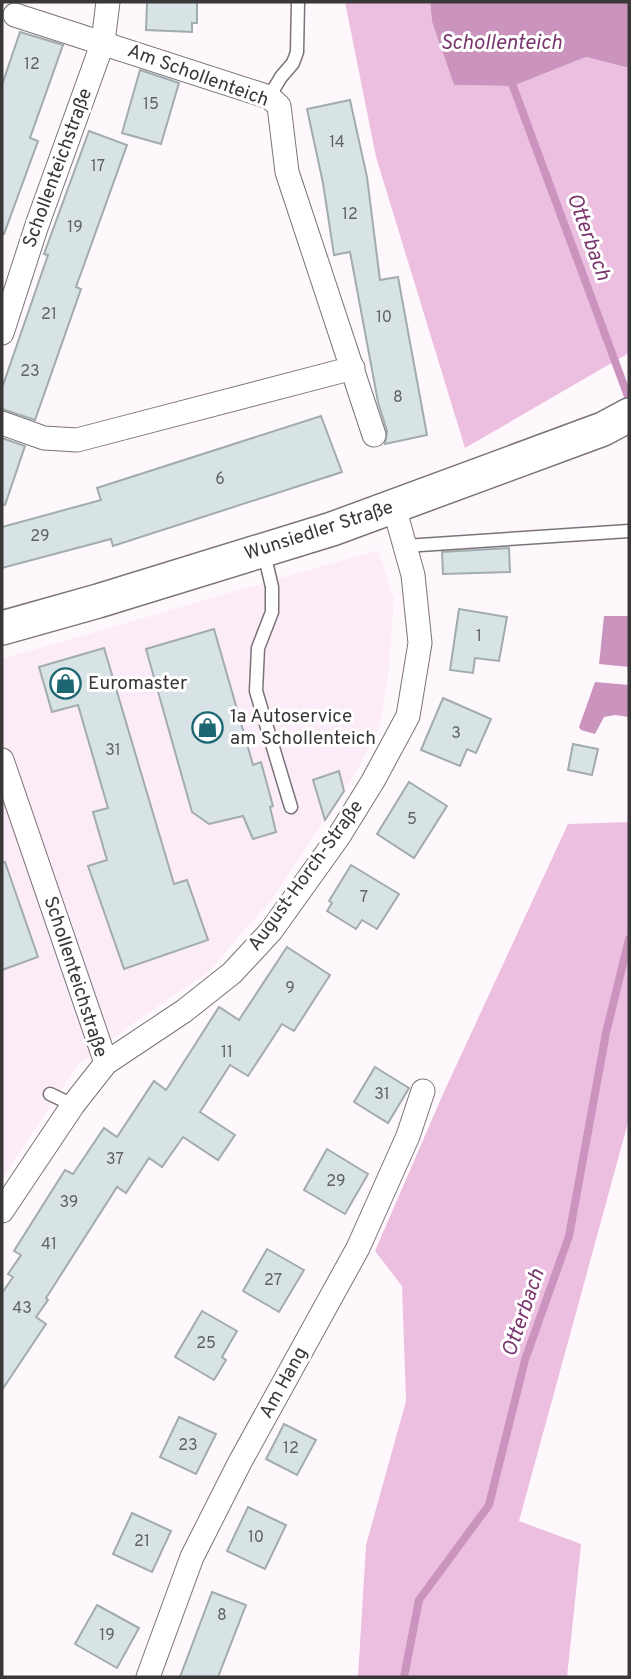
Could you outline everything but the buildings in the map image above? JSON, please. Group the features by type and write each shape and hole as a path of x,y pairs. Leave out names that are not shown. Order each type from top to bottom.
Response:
{"main road":[{"name":"Wunsiedler Straße","path":"2,628 99,601 394,507 616,422"}],"street":[{"name":"Schollenteichstraße","path":"2,333 37,225 103,42 108,2"},
{"name":"Am Schollenteich","path":"15,15 269,97 279,106 287,172 374,435"},
{"path":"2,423 44,438 77,440 353,368"},
{"name":"August-Horch-Straße","path":"106,1063 184,1012 232,974 271,931 339,836 373,782 408,716 420,643 413,575 394,507"},
{"name":"Schollenteichstraße","path":"2,760 106,1063 73,1105 2,1210"},
{"name":"Am Hang","path":"148,1677 192,1557 240,1462 358,1248 408,1136 423,1091"}],"lane":[{"path":"269,97 293,63 297,52 298,2"},
{"path":"405,546 629,531"},
{"path":"264,549 272,587 272,612 258,648 256,691 290,807"},
{"path":"50,1094 73,1105"}],"shaded area":[{"path":"345,2 430,2 432,22 454,85 513,86 586,57 629,68 629,353 465,448 376,157"},
{"path":"378,550 394,600 388,677 380,725 358,769 272,899 207,973 77,1066 2,1178 2,659"},
{"path":"629,822 629,1119 519,1521 581,1544 567,1677 358,1677 366,1545 406,1401 402,1286 375,1251 443,1094 568,824"}],"water":[{"name":"Schollenteich","path":"430,2 629,2 629,68 586,57 513,86 454,85 432,22"},
{"path":"604,616 629,616 629,667 599,664"},
{"path":"595,682 629,685 629,717 604,717 595,734 579,727"}],"waterway":[{"name":"Otterbach","path":"513,86 629,399"},
{"name":"Otterbach","path":"404,1677 419,1600 489,1505 525,1360 569,1236 606,1033 629,939"}],"place":[{"name":"Euromaster","path":"65,684"},
{"name":"1a Autoservice am Schollenteich","path":"207,728"}]}
